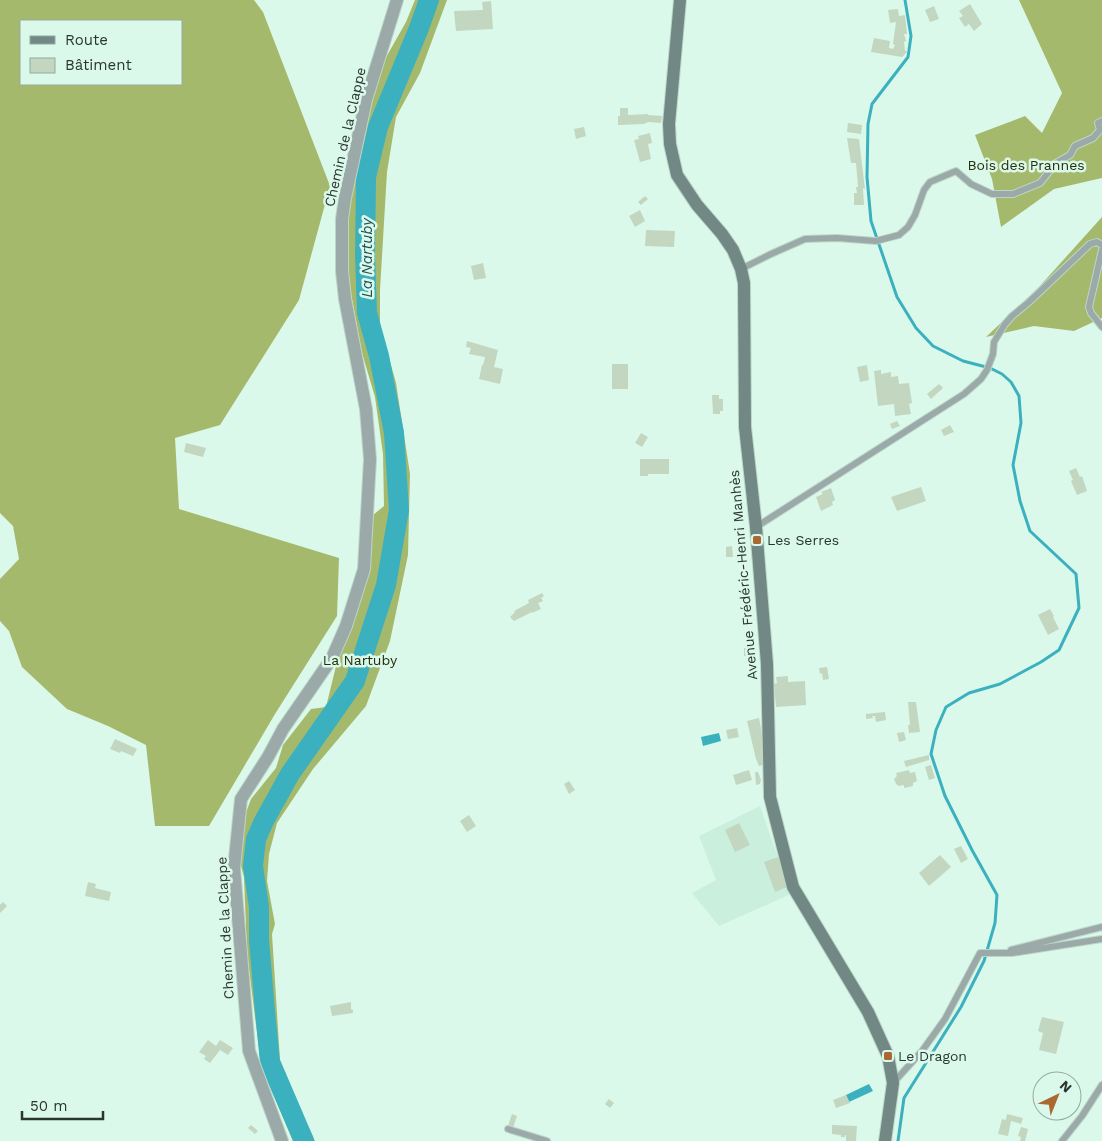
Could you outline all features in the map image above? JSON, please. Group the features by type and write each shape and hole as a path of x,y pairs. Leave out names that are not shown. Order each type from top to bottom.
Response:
{"street":[{"name":"Chemin de la Clappe","path":"282,1141 249,1051 234,868 236,844 241,799 283,730 332,658 346,626 364,569 370,459 366,409 345,298 342,272 342,219 366,100 397,0"},
{"name":"Avenue Frédéric-Henri Manhès","path":"680,0 669,124 670,144 677,175 697,205 733,250 742,269 744,283 745,427 756,527 767,664 770,797 793,887 868,1012 888,1056 893,1083 886,1141"}],"lane":[{"path":"742,269 805,240 837,238 876,240 899,235 908,227 915,215 924,190 930,182 956,171 971,184 992,194 1013,194 1040,183 1056,163 1070,155 1075,146 1094,138 1100,130 1098,123 1102,121"},
{"path":"756,527 969,389 981,379 987,370 993,354 994,342 1004,324 1090,244 1097,242 1102,245"},
{"path":"1102,250 1088,307 1102,327"},
{"path":"997,953 1102,927"},
{"path":"893,1083 922,1051 945,1019 980,953 1012,954 1102,939"},
{"path":"1062,1141 1102,1086"},
{"path":"508,1129 546,1141"}],"shaded area":[{"path":"760,806 791,894 719,926 692,893 716,880 699,836"}],"green space":[{"path":"0,0 254,0 263,12 330,186 299,300 220,425 175,438 179,509 339,558 337,616 275,714 209,826 155,826 146,745 108,726 67,709 22,667 9,631 0,621 0,579 19,559 13,526 0,513"},
{"name":"La Nartuby","path":"415,0 447,0 420,73 396,117 387,172 380,290 380,326 396,383 410,474 408,555 390,641 366,706 313,769 277,823 269,854 267,881 275,924 272,934 280,1060 315,1141 293,1141 261,1065 247,953 244,877 238,855 240,829 251,799 276,768 283,745 311,709 326,707 373,515 384,506 383,454 375,397 362,353 349,283 346,196 372,82 406,22"},
{"name":"Bois des Prannes","path":"1019,0 1102,0 1102,178 1054,189 1001,227 992,179 975,135 1025,116 1042,133 1062,93"},
{"path":"1102,217 1102,318 1074,331 1034,326 986,337 1039,287"}],"water":[{"path":"719,733 721,741 703,746 701,737"},
{"path":"869,1084 873,1091 849,1102 846,1095"}],"building":[{"path":"491,1 493,29 456,31 454,11 483,10 482,2"},
{"path":"970,4 982,24 974,31 969,24 965,27 959,18 963,16 959,11"},
{"path":"934,6 939,19 930,22 925,10"},
{"path":"898,9 899,16 905,15 907,34 904,34 906,41 904,42 905,51 908,51 902,57 871,52 874,38 890,41 889,48 893,49 895,45 893,44 896,22 890,23 888,10"},
{"path":"620,108 628,108 628,115 648,114 662,116 661,123 648,122 644,124 618,125"},
{"path":"848,123 862,125 861,134 847,132"},
{"path":"584,127 586,136 576,139 574,129"},
{"path":"650,133 652,143 648,144 651,159 640,162 634,140 639,139 638,136"},
{"path":"847,138 859,139 865,189 863,188 864,205 854,205 854,193 857,193 856,187 858,187 856,163 851,163"},
{"path":"645,196 648,199 641,205 638,202"},
{"path":"640,210 645,221 635,227 629,216"},
{"path":"646,230 675,231 674,247 645,246"},
{"path":"483,263 486,278 474,280 471,266"},
{"path":"467,341 498,350 494,367 503,369 500,384 479,379 485,357 469,354 471,348 466,347"},
{"path":"612,364 628,364 628,389 612,389"},
{"path":"867,365 869,380 860,382 857,367"},
{"path":"881,370 881,374 891,372 891,377 898,376 899,384 909,383 912,403 909,404 911,414 895,416 894,404 878,406 874,371"},
{"path":"939,384 943,388 931,399 927,394"},
{"path":"712,395 719,395 719,399 723,399 723,411 720,411 720,414 713,414"},
{"path":"897,421 900,426 892,429 890,424"},
{"path":"950,425 954,432 944,436 941,430"},
{"path":"641,433 648,437 642,447 635,443"},
{"path":"186,443 206,448 203,457 184,452"},
{"path":"640,459 669,459 669,474 640,476"},
{"path":"1076,468 1080,477 1082,476 1087,491 1077,495 1069,471"},
{"path":"921,487 926,501 897,511 891,497"},
{"path":"831,488 835,500 832,502 833,505 821,511 816,497 823,494 821,492"},
{"path":"732,546 733,557 726,557 726,547"},
{"path":"542,593 544,596 541,598 543,601 538,603 541,609 514,621 510,617 514,611 529,603 528,600"},
{"path":"1050,609 1059,629 1048,635 1038,615"},
{"path":"755,647 756,661 748,661 747,656 744,656 744,648"},
{"path":"827,667 829,679 823,680 819,668"},
{"path":"788,676 788,682 805,681 806,705 776,707 774,684 777,683 776,677"},
{"path":"908,702 916,702 920,732 909,733"},
{"path":"885,712 886,720 876,722 875,716 866,719 866,714"},
{"path":"759,718 765,750 763,765 759,766 747,721"},
{"path":"737,728 739,737 728,739 726,730"},
{"path":"904,732 906,740 899,742 897,733"},
{"path":"115,739 137,749 133,756 110,749"},
{"path":"929,755 929,760 906,767 904,761"},
{"path":"931,765 935,778 929,780 925,767"},
{"path":"749,770 752,780 736,785 733,775"},
{"path":"909,770 910,773 915,772 917,781 913,783 913,786 904,788 904,785 899,786 896,784 894,779 897,776 896,773"},
{"path":"755,772 758,772 761,780 760,784 756,785"},
{"path":"569,781 575,790 569,794 564,784"},
{"path":"469,815 476,826 467,832 460,821"},
{"path":"739,823 750,845 735,852 725,830"},
{"path":"961,846 968,859 961,863 954,849"},
{"path":"940,855 951,867 929,886 919,873"},
{"path":"778,857 787,887 775,892 764,862"},
{"path":"88,882 96,884 95,888 111,892 109,901 85,896"},
{"path":"3,902 7,906 0,913 0,905"},
{"path":"351,1002 353,1013 332,1016 330,1006"},
{"path":"1042,1017 1064,1022 1056,1054 1039,1050 1043,1033 1038,1031"},
{"path":"208,1040 216,1046 220,1040 233,1048 228,1055 220,1050 210,1063 204,1059 206,1056 199,1052"},
{"path":"846,1095 850,1103 836,1108 833,1100"},
{"path":"609,1099 614,1103 610,1108 605,1104"},
{"path":"512,1114 517,1116 513,1128 508,1126"},
{"path":"1007,1114 1023,1118 1021,1124 1011,1121 1008,1136 998,1134 1002,1119 1006,1120"},
{"path":"251,1125 258,1131 255,1134 248,1128"},
{"path":"832,1125 857,1126 856,1141 846,1141 846,1135 841,1137 841,1135 832,1134"},
{"path":"1021,1127 1028,1129 1025,1141 1020,1141 1021,1137 1018,1136"}],"waterway":[{"name":"La Nartuby","path":"304,1141 270,1062 259,940 259,907 253,866 256,839 264,821 290,774 355,681 386,585 399,510 394,433 379,356 367,313 365,255 366,177 378,127 429,0"},
{"path":"898,1141 904,1098 961,1007 984,961 995,923 997,895 945,796 931,754 936,730 946,707 969,693 1000,684 1059,650 1079,608 1076,574 1030,531 1020,501 1013,465 1021,423 1019,396 1011,382 1002,374 990,368 963,361 933,346 916,328 897,297 871,221 867,177 868,124 872,104 908,57 911,36 905,0"}],"place":[{"name":"Les Serres","path":"757,540"},
{"name":"Le Dragon","path":"888,1056"}]}
